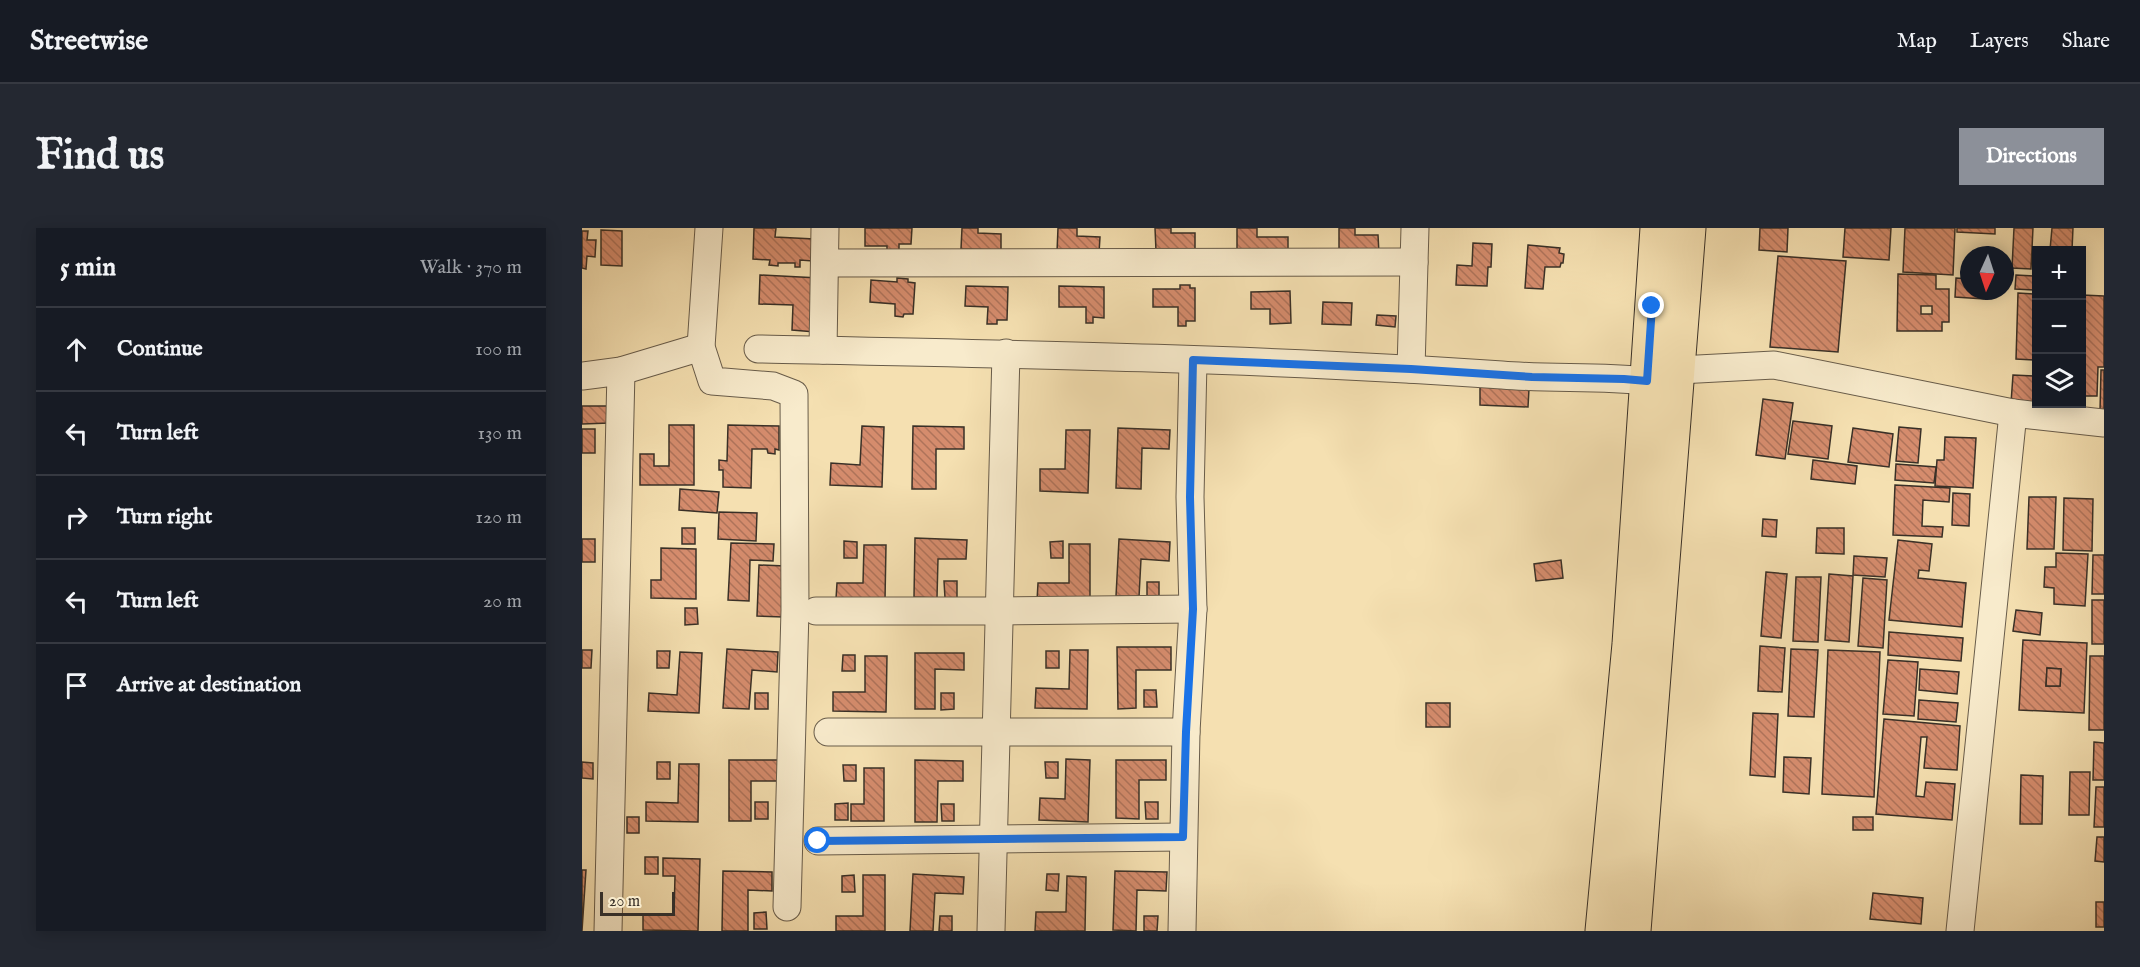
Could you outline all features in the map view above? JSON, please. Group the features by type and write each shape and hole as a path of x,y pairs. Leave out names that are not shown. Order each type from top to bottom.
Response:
{"main road":[{"path":"1602,931 1629,644 1657,228"},
{"path":"1634,931 1689,228"}],"street":[{"path":"709,228 701,347 712,381 773,386 794,393 795,610 787,906"},
{"path":"823,350 825,228"},
{"path":"1411,369 1415,228"},
{"path":"825,263 1414,262"},
{"path":"582,376 621,371 701,347"},
{"path":"758,349 1006,353 1647,381"},
{"path":"991,931 1006,353"},
{"path":"1182,931 1186,732 1193,609 1190,497 1193,360"},
{"path":"1679,370 1774,365 2013,413 2104,423"},
{"path":"608,931 621,371"},
{"path":"1960,931 2013,413"},
{"path":"816,611 1193,609"},
{"path":"828,732 1186,732"},
{"path":"818,841 1183,837"}],"building":[{"path":"754,228 776,228 775,237 814,239 813,261 800,260 800,267 795,267 795,263 778,263 778,266 769,265 770,260 753,259"},
{"path":"865,228 912,228 911,244 899,244 899,253 887,253 887,246 865,246"},
{"path":"962,228 978,228 978,233 1001,234 1001,250 961,249"},
{"path":"1058,228 1077,228 1077,236 1100,237 1099,253 1057,252"},
{"path":"1155,228 1171,228 1171,233 1195,233 1195,250 1156,251"},
{"path":"1237,228 1257,228 1257,237 1288,237 1288,253 1237,256"},
{"path":"1339,228 1355,228 1355,235 1378,235 1379,254 1339,251"},
{"path":"1760,228 1788,228 1787,252 1759,250"},
{"path":"1845,228 1891,228 1889,260 1843,257"},
{"path":"1905,228 1955,228 1953,275 1903,272"},
{"path":"1957,228 1995,228 1995,234 1957,232"},
{"path":"2014,228 2033,228 2031,269 2014,268"},
{"path":"2052,228 2073,228 2072,246 2050,246"},
{"path":"601,230 622,231 622,266 601,265"},
{"path":"582,231 588,231 587,240 596,240 595,257 587,256 586,269 582,268"},
{"path":"1473,243 1492,244 1487,286 1456,285 1457,265 1472,266"},
{"path":"1528,245 1560,248 1559,253 1564,254 1560,267 1545,267 1543,289 1525,288"},
{"path":"1778,256 1846,261 1838,352 1770,347"},
{"path":"1898,274 1936,275 1936,289 1949,289 1949,322 1942,322 1942,331 1897,331","holes":["1921,306 1932,306 1932,314 1921,314"]},
{"path":"760,275 819,278 815,332 792,330 793,305 759,304"},
{"path":"2016,275 2032,276 2032,290 2015,289"},
{"path":"897,278 908,279 908,282 915,283 913,314 904,314 903,317 895,316 895,304 870,302 871,280 897,282"},
{"path":"1956,278 1960,278 1960,297 1955,297"},
{"path":"1180,285 1190,285 1190,288 1195,288 1195,321 1186,321 1186,326 1178,326 1178,307 1153,307 1153,289 1180,289"},
{"path":"966,286 1008,287 1007,320 997,320 997,324 987,324 988,307 965,306"},
{"path":"1059,286 1104,287 1104,318 1093,317 1093,323 1086,323 1086,307 1059,307"},
{"path":"1290,291 1291,323 1270,324 1270,309 1251,309 1251,292"},
{"path":"2018,293 2032,294 2032,360 2016,359"},
{"path":"2086,295 2104,296 2104,367 2098,367 2097,396 2086,396"},
{"path":"1323,302 1352,303 1351,325 1322,324"},
{"path":"1377,315 1396,316 1395,327 1376,325"},
{"path":"2101,370 2104,370 2104,411 2100,411"},
{"path":"2013,375 2032,376 2032,404 2011,403"},
{"path":"1480,387 1529,389 1528,407 1480,405"},
{"path":"1763,399 1793,403 1785,459 1756,455"},
{"path":"582,406 609,406 609,423 582,424"},
{"path":"1793,421 1832,426 1828,459 1788,454"},
{"path":"669,425 694,425 694,485 640,485 640,454 654,454 654,466 669,466"},
{"path":"728,425 779,426 779,450 775,449 775,454 768,453 767,449 752,449 751,488 723,487 723,470 719,470 719,460 727,461"},
{"path":"862,426 884,427 882,487 830,485 831,463 860,465"},
{"path":"913,426 964,427 964,449 936,449 936,489 912,489"},
{"path":"1899,427 1921,429 1918,463 1896,461"},
{"path":"1118,428 1170,430 1169,449 1142,448 1141,489 1116,488"},
{"path":"1853,428 1893,434 1889,467 1848,462"},
{"path":"582,429 595,429 595,453 582,453"},
{"path":"1066,430 1090,430 1088,493 1040,491 1040,469 1065,469"},
{"path":"1945,437 1976,438 1973,488 1935,486 1937,460 1944,460"},
{"path":"1813,460 1857,466 1855,484 1811,479"},
{"path":"1896,464 1936,467 1934,483 1895,480"},
{"path":"1895,485 1950,488 1949,502 1923,500 1922,526 1943,527 1942,537 1893,535"},
{"path":"680,489 719,492 717,513 679,510"},
{"path":"1953,493 1970,494 1969,526 1952,525"},
{"path":"2029,497 2056,497 2054,549 2027,549"},
{"path":"2064,498 2093,499 2092,551 2063,550"},
{"path":"719,512 757,513 756,541 718,539"},
{"path":"1763,519 1777,520 1776,537 1762,536"},
{"path":"682,528 695,528 695,544 682,544"},
{"path":"1817,528 1844,528 1844,554 1816,553"},
{"path":"915,538 967,540 966,559 938,559 937,598 914,597"},
{"path":"582,539 595,539 595,562 582,562"},
{"path":"1119,539 1170,542 1169,561 1141,559 1139,597 1116,596"},
{"path":"1898,540 1932,544 1929,571 1919,570 1918,578 1966,583 1962,627 1889,620"},
{"path":"844,541 857,542 857,558 844,558"},
{"path":"1063,541 1063,558 1051,558 1050,542"},
{"path":"731,543 774,544 773,561 750,560 749,601 728,600"},
{"path":"1069,544 1090,544 1090,600 1037,601 1038,583 1069,583"},
{"path":"864,545 886,545 885,600 836,599 837,583 863,583"},
{"path":"661,548 696,549 696,599 651,598 651,580 661,580"},
{"path":"2056,553 2088,554 2085,606 2054,604 2054,588 2044,587 2045,567 2056,567"},
{"path":"2093,555 2104,555 2104,594 2092,594"},
{"path":"1854,556 1887,558 1885,577 1853,575"},
{"path":"1561,560 1563,578 1536,581 1534,564"},
{"path":"759,565 785,566 783,617 757,616"},
{"path":"1766,572 1787,574 1781,638 1761,636"},
{"path":"1829,574 1853,576 1849,642 1825,640"},
{"path":"1796,577 1821,577 1818,642 1793,641"},
{"path":"1863,578 1887,580 1883,648 1858,646"},
{"path":"944,581 957,581 957,598 945,598"},
{"path":"1147,582 1159,582 1159,599 1147,599"},
{"path":"2092,600 2104,600 2104,644 2092,644"},
{"path":"685,608 697,608 698,624 685,625"},
{"path":"2016,610 2042,613 2040,635 2013,631"},
{"path":"1889,632 1963,638 1961,661 1888,655"},
{"path":"2023,640 2087,643 2084,713 2019,710","holes":["2047,668 2061,669 2060,686 2046,686"]},
{"path":"1760,646 1785,648 1782,692 1758,691"},
{"path":"1117,647 1171,647 1171,670 1136,670 1136,708 1118,709"},
{"path":"727,649 778,652 777,672 752,670 749,709 723,708"},
{"path":"1791,649 1818,650 1814,717 1788,716"},
{"path":"582,650 592,650 591,668 582,668"},
{"path":"1070,650 1088,650 1087,709 1035,708 1036,688 1069,689"},
{"path":"1828,650 1880,652 1874,797 1822,794"},
{"path":"657,651 670,651 669,668 657,668"},
{"path":"1046,651 1059,651 1059,668 1046,668"},
{"path":"680,652 702,653 699,713 648,711 649,693 677,695"},
{"path":"915,653 964,653 964,670 935,669 935,709 915,709"},
{"path":"843,655 855,655 855,671 842,671"},
{"path":"865,656 887,656 886,712 833,711 833,692 865,692"},
{"path":"2090,656 2104,656 2104,730 2089,730"},
{"path":"1888,660 1918,662 1914,716 1883,714"},
{"path":"2047,668 2061,669 2060,686 2046,686"},
{"path":"1920,669 1959,672 1957,694 1919,690"},
{"path":"1144,690 1156,690 1157,707 1144,707"},
{"path":"755,693 768,693 768,709 755,709"},
{"path":"941,693 954,693 954,709 941,710"},
{"path":"1919,700 1958,703 1956,722 1918,719"},
{"path":"1426,703 1450,703 1450,727 1426,727"},
{"path":"1753,713 1778,714 1775,777 1750,775"},
{"path":"1884,719 1960,726 1957,770 1924,768 1927,737 1921,737 1916,796 1924,797 1926,782 1955,784 1952,820 1876,814"},
{"path":"2094,742 2104,743 2104,780 2093,780"},
{"path":"1784,757 1811,758 1809,794 1783,792"},
{"path":"1066,759 1090,760 1088,822 1039,820 1040,798 1065,799"},
{"path":"729,760 780,760 779,781 751,781 751,821 729,821"},
{"path":"915,760 963,761 963,781 938,781 937,822 915,822"},
{"path":"1116,760 1166,760 1166,780 1139,780 1139,819 1116,818"},
{"path":"582,762 593,763 593,779 582,778"},
{"path":"657,762 670,762 670,779 657,779"},
{"path":"1045,762 1058,762 1058,778 1046,778"},
{"path":"679,764 699,764 698,822 646,821 646,802 678,803"},
{"path":"843,765 856,765 856,781 844,781"},
{"path":"864,768 884,768 884,821 851,821 851,804 864,804"},
{"path":"2070,772 2090,772 2089,815 2069,815"},
{"path":"2021,775 2043,776 2042,824 2020,824"},
{"path":"2096,787 2104,787 2104,827 2094,827"},
{"path":"755,802 768,802 768,819 755,819"},
{"path":"1145,802 1158,802 1158,819 1146,819"},
{"path":"848,803 848,820 835,820 835,804"},
{"path":"941,804 954,804 954,821 942,821"},
{"path":"627,817 639,817 639,833 627,833"},
{"path":"1853,817 1873,817 1873,830 1853,830"},
{"path":"2097,837 2104,837 2104,862 2095,861"},
{"path":"645,857 658,857 658,874 645,874"},
{"path":"663,858 700,859 698,931 643,930 643,914 674,915 675,876 663,876"},
{"path":"582,870 586,870 582,931"},
{"path":"723,871 772,872 772,891 748,890 748,931 722,931"},
{"path":"1115,871 1167,872 1166,891 1137,890 1136,931 1113,930"},
{"path":"913,874 964,877 963,894 935,893 933,931 910,931"},
{"path":"1047,874 1059,874 1058,891 1046,890"},
{"path":"854,875 855,892 842,892 842,876"},
{"path":"863,875 885,875 885,931 836,931 836,916 863,916"},
{"path":"1067,876 1086,877 1085,931 1035,931 1036,912 1066,912"},
{"path":"1873,893 1923,898 1921,924 1870,919"},
{"path":"2096,902 2104,902 2104,927 2096,927"},
{"path":"766,912 767,929 754,929 754,913"},
{"path":"940,916 952,916 952,931 939,931"},
{"path":"1144,916 1158,916 1157,931 1144,931"}],"route":[{"path":"818,841 1183,837 1193,609 1190,497 1193,360 1647,381 1652,306"}]}
